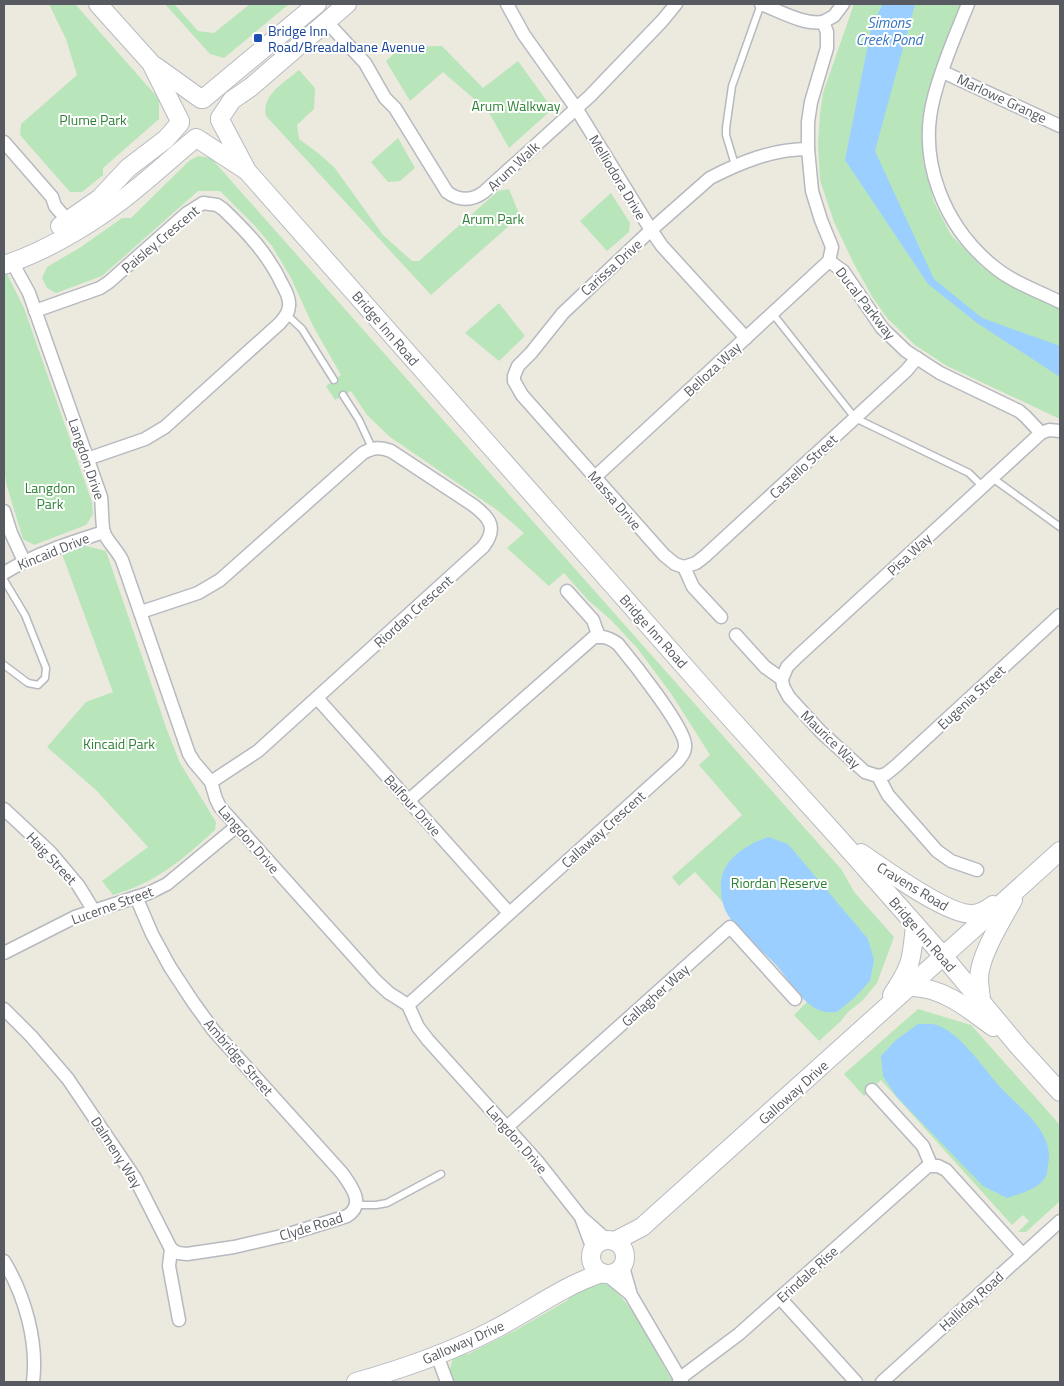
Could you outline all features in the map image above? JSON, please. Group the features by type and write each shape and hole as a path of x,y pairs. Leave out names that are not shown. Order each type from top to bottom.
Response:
{"street":[{"path":"98,4 150,63 160,78 186,133 197,138"},
{"path":"74,222 128,168 166,138 180,122 180,116 185,105 190,101 202,99 317,4"},
{"path":"11,259 74,222 136,189 197,138 210,136 215,132 220,119 232,100 347,4"},
{"name":"Melliodora Drive","path":"507,4 538,56 576,108 662,246 746,338"},
{"name":"Arum Walk","path":"326,20 365,63 385,98 395,108 447,192 465,200 478,196 601,85 676,4"},
{"path":"761,4 811,22 823,22 834,16 843,4"},
{"path":"968,4 934,96 929,136 931,163 938,190 948,212 972,247 994,267 1013,279 1060,302"},
{"name":"Ducal Parkway","path":"823,22 827,32 827,48 811,102 808,122 808,149 812,191 832,247 829,261 837,265 847,276 882,328 916,358 948,377 1019,412 1041,433"},
{"path":"150,63 202,99 215,105 220,119"},
{"name":"Marlowe Grange","path":"943,72 1060,126"},
{"name":"Bridge Inn Road","path":"220,119 247,171 915,924 1019,1047 1060,1092"},
{"name":"Bridge Inn Road","path":"197,138 247,171"},
{"path":"4,142 52,197 55,206 74,222"},
{"name":"Carissa Drive","path":"514,376 518,366 572,303 710,178 735,165 778,151 808,149"},
{"name":"Paisley Crescent","path":"35,311 100,288 187,213 203,203 218,205 223,209 254,240 269,259 287,295 289,306 287,315"},
{"name":"Langdon Drive","path":"11,259 28,278 29,293 101,497 104,532 118,551 141,612 189,754 211,782 220,806 376,981 389,993 408,1005 422,1033 554,1182 601,1247"},
{"name":"Belloza Way","path":"595,477 829,261"},
{"path":"87,459 155,434 287,315"},
{"name":"Castello Street","path":"684,567 696,563 705,556 856,418 906,371 916,358"},
{"name":"Massa Drive","path":"514,376 517,388 522,395 664,555 674,564 684,567"},
{"path":"1041,433 1049,430 1060,431"},
{"name":"Pisa Way","path":"782,679 787,667 797,657 1041,433"},
{"name":"Riordan Crescent","path":"211,782 258,751 489,540 492,530 489,521 473,505 391,451 381,447 372,448"},
{"path":"141,612 198,593 220,580 359,456 372,448"},
{"path":"4,511 24,561"},
{"name":"Kincaid Drive","path":"4,573 24,561 62,545 104,532"},
{"path":"684,567 693,587 721,618"},
{"path":"408,800 586,643 594,637 599,637 593,620 567,591"},
{"name":"Eugenia Street","path":"878,776 886,774 897,766 1060,615"},
{"name":"Maurice Way","path":"736,636 765,667 782,679 783,686 789,697 821,732 865,772 878,776"},
{"name":"Callaway Crescent","path":"408,1005 683,756 686,746 683,734 668,711 618,644 610,638 599,637"},
{"name":"Balfour Drive","path":"317,698 509,913"},
{"path":"878,776 888,795 937,851 951,861 977,870"},
{"name":"Haig Street","path":"4,809 51,853 78,885 94,912"},
{"name":"Lucerne Street","path":"4,953 75,917 136,897 167,884 237,826"},
{"name":"Cravens Road","path":"836,835 894,876 956,912 975,914 986,910 1020,886"},
{"name":"Cravens Road","path":"944,957 1060,851"},
{"name":"Cravens Road","path":"982,1002 979,978 983,960 1020,886"},
{"name":"Ambridge Street","path":"136,897 152,934 170,967 193,1002 214,1031 342,1173 351,1186 357,1199 357,1205"},
{"path":"874,1020 906,975 912,957 915,924"},
{"name":"Gallagher Way","path":"507,1127 730,927 795,999"},
{"name":"Galloway Drive","path":"356,1382 437,1355 522,1315 581,1280 614,1268 642,1227 944,957"},
{"path":"910,988 928,988 947,997 972,1011 1019,1047"},
{"name":"Dalmeny Way","path":"4,1009 31,1036 68,1079 135,1178 171,1249 169,1266 179,1320"},
{"path":"872,1090 923,1146 931,1165 946,1170 1023,1255"},
{"name":"Erindale Rise","path":"680,1381 732,1340 918,1173 931,1165"},
{"name":"Clyde Road","path":"171,1249 178,1253 187,1254 234,1247 286,1235 347,1216 352,1213 357,1205"},
{"name":"Halliday Road","path":"882,1382 1060,1221"},
{"name":"Galloway Drive","path":"564,1289 601,1247 642,1227"},
{"path":"601,1247 623,1248 614,1268 594,1268 601,1247"},
{"path":"4,1261 19,1292 28,1319 33,1349 34,1382"},
{"path":"614,1268 680,1381"},
{"path":"780,1298 856,1382"},
{"path":"437,1355 447,1382"}],"lane":[{"path":"735,165 726,135 732,86 761,4"},
{"path":"773,314 856,418 986,482 1060,527"},
{"path":"287,315 302,329 334,380"},
{"path":"343,395 359,420 372,448"},
{"path":"4,580 25,615 46,668 45,678 38,686 28,683 4,664"},
{"name":"Clyde Road","path":"357,1205 387,1203 441,1174"}],"green space":[{"name":"Plume Park","path":"49,4 75,4 159,99 159,119 103,168 103,175 82,192 70,192 20,135 21,124 77,75 66,39"},
{"path":"165,4 174,4 198,31 214,33 250,4 289,4 224,58 210,54"},
{"path":"854,4 961,4 932,81 922,119 923,161 934,202 951,235 982,267 1006,283 1060,310 1060,419 947,366 915,345 888,319 873,298 854,264 834,222 820,180 818,144 823,93"},
{"name":"Arum Walkway","path":"442,46 483,88 518,61 549,104 548,113 509,148 488,111 443,72 410,101 386,61 401,47"},
{"name":"Arum Park","path":"299,70 315,88 314,109 297,125 299,139 334,167 383,235 412,261 419,261 498,191 509,189 520,216 431,295 266,116 265,108 271,95 281,84"},
{"path":"398,138 415,168 400,181 388,182 371,162"},
{"name":"Riordan Reserve","path":"198,156 211,158 841,869 855,893 894,937 877,983 863,1000 819,1041 794,1015 811,998 695,872 679,886 672,877 742,815 699,765 710,755 672,695 638,649 611,620 588,600 564,573 549,586 507,548 524,533 497,510 390,437 367,415 351,391 335,400 326,386 341,375 313,326 291,278 272,246 220,191 198,191 102,276 56,293 47,288 42,278 47,267 81,247 122,218 131,218 189,161"},
{"path":"611,193 630,223 629,232 607,251 580,221"},
{"name":"Langdon Park","path":"7,274 24,308 92,502 93,514 86,525 34,545 23,539 6,483 4,467 4,275"},
{"path":"499,303 525,336 499,361 465,333"},
{"name":"Kincaid Park","path":"86,546 106,551 180,763 216,822 215,830 168,869 143,884 113,895 102,881 148,847 97,791 47,747 86,702 113,692 62,554"},
{"path":"918,1009 971,1025 1060,1125 1060,1201 1026,1232 1018,1232 1029,1221 1023,1215 1012,1225 881,1080 864,1096 844,1074"},
{"path":"599,1281 611,1287 632,1310 673,1382 452,1382 450,1369 453,1358 461,1353 468,1354 518,1329 568,1300 570,1293"}],"water":[{"name":"Simons Creek Pond","path":"883,4 915,4 875,151 934,279 982,318 1060,346 1060,377 977,323 928,284 845,160 872,24"},
{"path":"768,837 788,844 868,939 874,960 870,981 837,1012 824,1012 802,998 776,965 735,925 722,901 721,879 729,863 742,850"},
{"path":"918,1024 937,1025 956,1037 1035,1123 1042,1132 1049,1153 1048,1168 1043,1181 1029,1190 1007,1198 983,1186 896,1096 883,1076 881,1056 896,1040"}],"place":[{"name":"Bridge Inn Road/Breadalbane Avenue","path":"258,38"}]}
